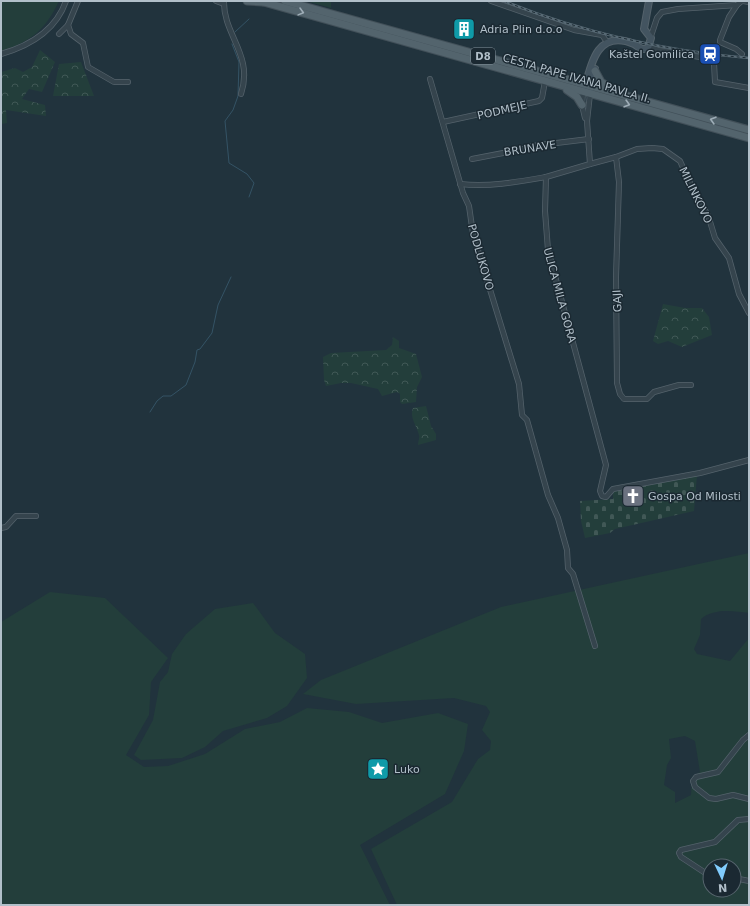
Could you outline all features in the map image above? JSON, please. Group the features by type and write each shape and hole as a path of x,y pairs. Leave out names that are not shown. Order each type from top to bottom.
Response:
{"main road":[{"name":"CESTA PAPE IVANA PAVLA II.","path":"246,1 262,2 749,138"},
{"name":"CESTA PAPE IVANA PAVLA II.","path":"285,1 749,130"},
{"path":"595,71 602,82 618,93"},
{"path":"562,86 577,97 582,105"}],"street":[{"path":"1,54 20,48 41,35 55,21 66,1"},
{"path":"59,34 68,25 78,1"},
{"path":"216,1 224,2 230,32 238,44 242,56 244,67 243,88 241,94"},
{"path":"491,1 574,30 602,35 607,42"},
{"path":"649,1 644,29 651,36"},
{"path":"742,54 736,48 720,42 720,40 728,17 737,5 742,1 749,2"},
{"path":"649,47 657,18 662,12 678,9 737,5"},
{"path":"68,25 71,34 84,43 88,67 114,82 128,82"},
{"path":"589,85 596,55 600,47 607,42 628,42 644,49 649,47 658,50 712,59 714,63 715,82 749,88"},
{"path":"590,164 589,139 582,105 595,71 596,55"},
{"name":"PODLUKOVO","path":"430,79 460,184 469,206 473,234 519,384 522,415 527,420 548,495 558,518 567,550 568,568 573,574 595,646"},
{"name":"PODMEJE","path":"443,122 539,101 542,98 545,81"},
{"path":"586,93 586,121"},
{"name":"BRUNAVE","path":"472,159 530,148 532,146 589,139"},
{"name":"MILINKOVO","path":"616,157 637,149 652,148 663,149 680,161 697,198 708,215 715,238 729,258 739,294 749,313"},
{"path":"460,184 482,186 503,185 546,177 616,157"},
{"name":"GAJI","path":"616,157 619,182 616,277 618,324 617,383 620,394 624,399 647,398 654,392 679,385 691,385"},
{"name":"ULICA MILA GORA","path":"546,177 545,211 548,250 606,465 600,491 602,496 606,496 613,489 700,473 749,460"},
{"path":"1,528 6,528 16,516 36,516"},
{"path":"749,735 743,740 718,772 696,777 693,781 695,787 709,798 716,799 733,795 749,800"},
{"path":"702,871 681,857 679,853 681,850 715,842 738,820 749,819"}],"green space":[{"path":"1,1 59,1 43,27 29,39 1,51"},
{"path":"306,1 331,1 331,8"},
{"path":"40,50 55,62 42,92 29,89 22,99 45,105 46,116 6,110 7,123 1,124 1,72 15,68 23,72 32,67"},
{"path":"81,62 94,96 53,96 59,64"},
{"path":"663,304 685,308 702,308 709,317 712,335 682,347 668,341 658,344 653,341"},
{"path":"393,337 399,341 399,348 416,354 422,377 417,387 416,402 402,404 400,402 400,394 397,392 382,396 378,389 351,383 326,386 324,380 323,357 331,353 386,350 392,345"},
{"path":"426,406 431,426 436,434 436,440 418,445 419,436 412,411 413,408"},
{"path":"697,475 694,511 615,529 610,533 585,538 581,521 580,501 613,499 613,491"},
{"path":"749,553 749,613 724,611 712,613 701,619 700,635 694,649 697,654 730,661 749,638 749,905 397,905 371,849 452,802 478,759 490,750 491,741 482,730 490,712 486,706 454,698 356,704 303,694 321,680 501,607","holes":["685,736 695,741 700,772 692,777 691,795 675,803 675,792 664,785 667,765 671,758 669,739"]},
{"path":"50,592 105,598 168,658 151,682 149,715 126,755 144,767 168,766 205,754 245,729 280,722 307,708 349,712 382,723 438,713 468,724 464,751 445,794 360,845 390,905 1,905 1,622"},
{"path":"253,603 275,633 305,654 307,678 287,706 267,718 223,731 205,747 182,758 141,760 134,755 153,720 160,682 168,672 172,654 186,634 215,609"}],"waterway":[{"path":"235,32 249,19"},
{"path":"232,44 239,62 238,96 233,110 225,121 229,163 247,174 254,183 249,197"},
{"path":"150,412 157,401 163,396 171,396 186,385 195,362 197,350 200,349 212,333 218,305 231,277"}],"railway":[{"path":"504,1 593,31 655,45 718,55 749,58"}],"place":[{"name":"Adria Plin d.o.o","path":"464,29"},
{"name":"Kaštel Gomilica","path":"710,54"},
{"name":"Gospa Od Milosti","path":"633,496"},
{"name":"Luko","path":"378,769"}]}
